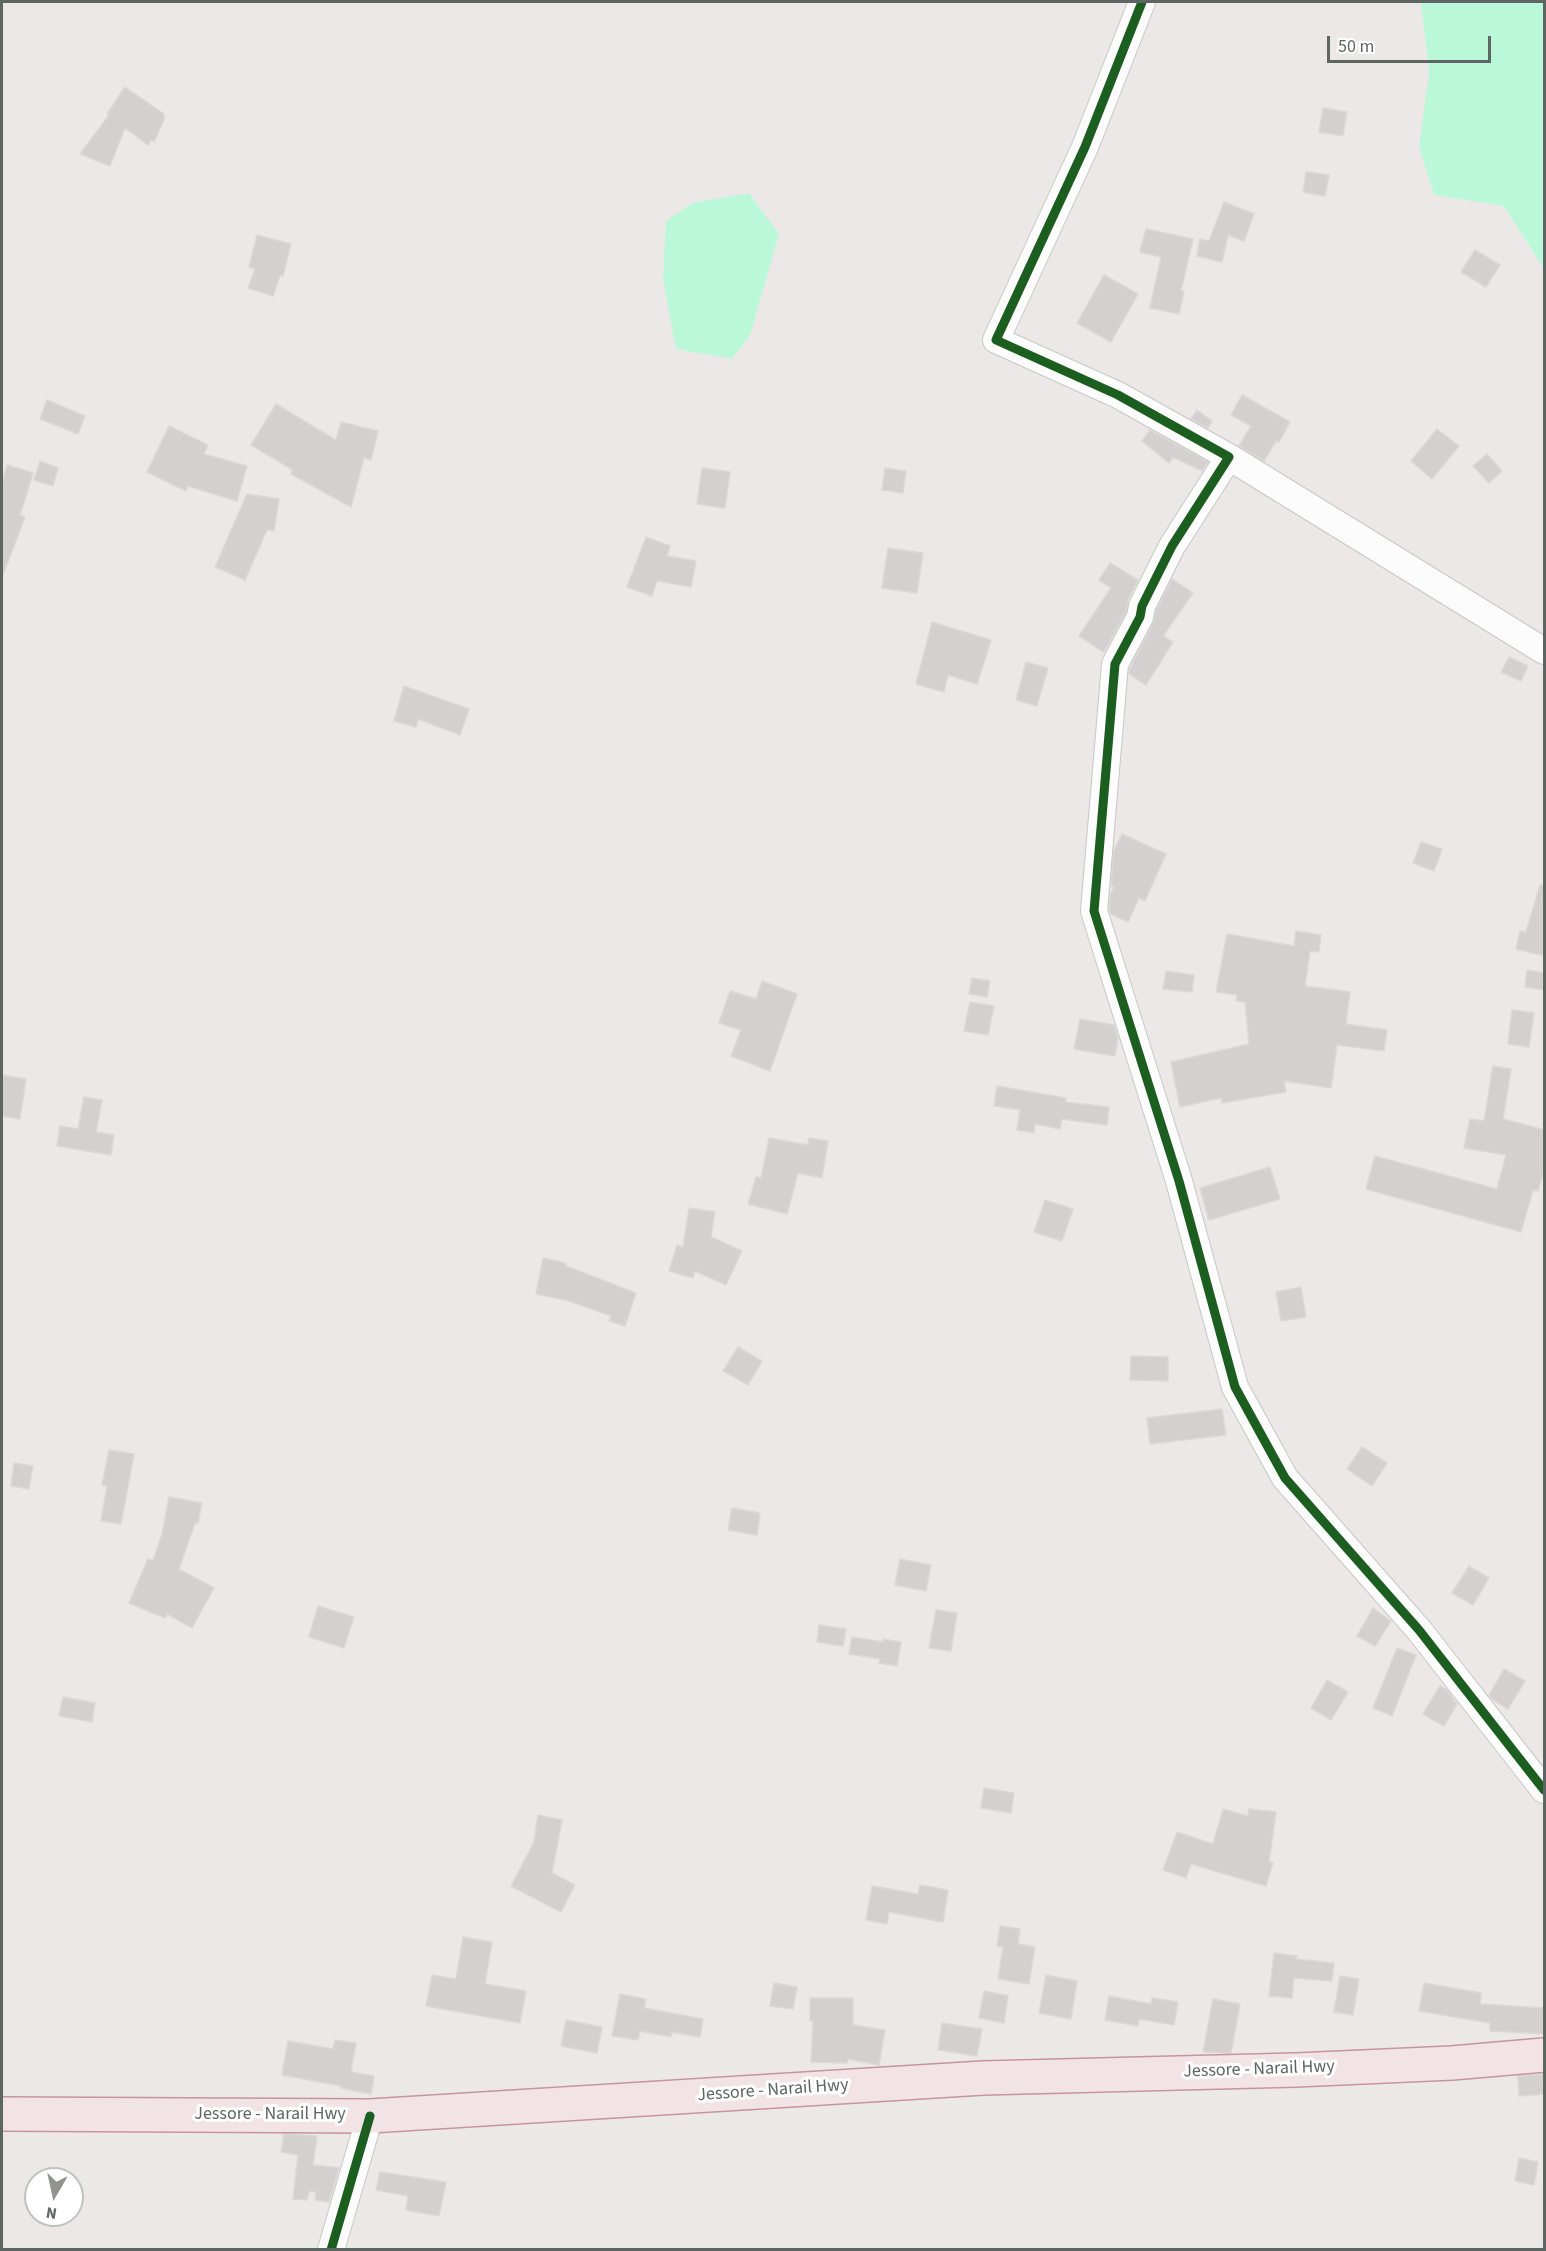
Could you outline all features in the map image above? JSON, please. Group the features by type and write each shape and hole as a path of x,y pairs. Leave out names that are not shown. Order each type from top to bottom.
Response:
{"highway":[{"name":"Jessore - Narail Hwy","path":"2,2114 370,2116 983,2078 1296,2070 1452,2063 1545,2055"}],"street":[{"path":"1142,2 1085,147 996,340 1118,395 1229,457 1545,651"},
{"path":"1229,457 1172,546 1142,606 1140,617 1115,664 1094,911 1179,1181 1235,1387 1285,1478 1419,1630 1545,1790"},
{"path":"331,2250 370,2116"}],"shaded area":[{"path":"1421,2 1544,2 1544,269 1504,206 1434,195 1419,147 1429,72"},
{"path":"749,193 779,234 750,335 732,359 676,349 663,280 666,221 692,203"}],"building":[{"path":"125,87 164,114 164,120 154,142 151,140 148,145 125,128 110,166 80,154 109,115 107,114"},
{"path":"1323,108 1347,112 1343,136 1319,132"},
{"path":"1306,172 1329,175 1325,196 1303,192"},
{"path":"1224,202 1254,214 1244,241 1228,235 1222,262 1197,256 1200,239 1209,241"},
{"path":"1146,229 1193,239 1181,291 1184,291 1179,314 1150,308 1161,257 1140,252"},
{"path":"257,235 291,244 283,276 280,276 273,296 248,288 255,269 249,267"},
{"path":"1475,250 1500,265 1486,287 1461,272"},
{"path":"1104,275 1138,294 1111,342 1077,323"},
{"path":"1242,395 1290,422 1279,442 1276,441 1264,461 1239,446 1251,426 1231,415"},
{"path":"47,400 85,416 78,434 40,419"},
{"path":"276,404 336,440 341,422 378,431 371,460 364,458 351,507 291,474 293,470 251,445"},
{"path":"1197,410 1212,421 1208,428 1191,419"},
{"path":"169,426 208,445 204,454 247,466 237,501 188,486 186,491 147,472"},
{"path":"1437,429 1459,446 1432,479 1411,461"},
{"path":"1150,430 1208,462 1202,471 1173,457 1169,463 1142,441"},
{"path":"1487,454 1502,471 1489,483 1473,466"},
{"path":"40,461 58,468 53,486 34,480"},
{"path":"7,465 33,473 20,515 25,517 2,575 2,484"},
{"path":"702,468 730,472 725,508 697,504"},
{"path":"885,468 906,471 903,493 882,490"},
{"path":"247,494 279,499 274,531 267,530 245,580 215,567"},
{"path":"646,537 670,546 667,556 696,561 691,587 657,581 652,596 627,587"},
{"path":"888,548 923,553 917,593 882,588"},
{"path":"1110,563 1138,580 1128,600 1126,612 1104,652 1079,636 1111,588 1099,580"},
{"path":"1172,579 1193,593 1163,636 1173,642 1146,685 1129,674 1130,668 1153,624 1156,611"},
{"path":"932,622 991,640 977,684 948,675 944,692 916,684"},
{"path":"1509,657 1528,666 1521,681 1501,672"},
{"path":"1026,662 1048,668 1037,706 1016,700"},
{"path":"404,686 469,709 460,735 418,719 416,727 394,721"},
{"path":"1122,834 1166,854 1145,901 1139,898 1128,922 1111,914 1109,909 1110,894 1114,887 1111,886 1114,850"},
{"path":"1421,842 1442,849 1434,871 1413,863"},
{"path":"1540,885 1545,886 1545,956 1516,949 1520,931 1526,932"},
{"path":"1296,931 1321,935 1319,952 1310,951 1305,986 1350,992 1346,1024 1387,1030 1384,1051 1337,1045 1331,1088 1284,1081 1286,1092 1222,1103 1221,1098 1180,1107 1171,1062 1249,1044 1245,1002 1236,1001 1237,995 1216,992 1227,934 1294,946"},
{"path":"1527,970 1545,973 1545,990 1525,987"},
{"path":"1166,971 1194,975 1192,992 1163,989"},
{"path":"972,978 990,981 987,997 969,994"},
{"path":"762,981 797,994 770,1071 731,1056 741,1030 719,1023 730,991 756,999"},
{"path":"970,1002 994,1006 988,1035 964,1031"},
{"path":"1512,1010 1534,1013 1529,1047 1508,1044"},
{"path":"1080,1019 1114,1025 1118,1038 1115,1056 1074,1049"},
{"path":"1493,1066 1511,1069 1503,1119 1545,1130 1545,1166 1538,1191 1533,1190 1521,1232 1366,1189 1375,1156 1497,1189 1506,1155 1464,1148 1470,1119 1484,1121"},
{"path":"2,1075 26,1079 20,1119 2,1116"},
{"path":"997,1086 1066,1098 1065,1102 1109,1107 1107,1125 1062,1119 1060,1129 1035,1124 1034,1133 1017,1130 1020,1110 994,1106"},
{"path":"84,1097 102,1100 96,1132 114,1135 111,1155 57,1146 60,1126 78,1129"},
{"path":"769,1138 808,1145 809,1138 828,1141 822,1178 798,1173 787,1214 748,1204 756,1177 761,1178"},
{"path":"1270,1167 1280,1199 1209,1220 1200,1188"},
{"path":"1045,1200 1073,1209 1062,1241 1034,1232"},
{"path":"689,1208 715,1212 711,1237 742,1251 726,1285 695,1271 693,1278 669,1271 677,1245 683,1247"},
{"path":"543,1258 566,1263 566,1266 636,1293 625,1326 609,1321 611,1316 569,1301 536,1294"},
{"path":"1301,1287 1306,1317 1281,1321 1276,1292"},
{"path":"738,1347 762,1361 748,1385 723,1371"},
{"path":"1131,1356 1168,1357 1168,1381 1130,1380"},
{"path":"1222,1409 1226,1435 1150,1444 1147,1418"},
{"path":"1362,1447 1387,1463 1372,1486 1347,1469"},
{"path":"109,1450 134,1454 121,1524 101,1521 107,1486 102,1485"},
{"path":"14,1463 33,1466 29,1489 11,1486"},
{"path":"169,1497 202,1503 198,1523 195,1523 179,1569 214,1588 192,1628 167,1614 165,1618 129,1603 148,1559 153,1561 162,1534"},
{"path":"732,1508 760,1513 757,1535 728,1530"},
{"path":"900,1559 931,1565 926,1591 895,1585"},
{"path":"1469,1566 1489,1578 1473,1605 1452,1593"},
{"path":"318,1606 354,1617 344,1648 309,1637"},
{"path":"1373,1608 1391,1621 1375,1646 1357,1636"},
{"path":"936,1610 957,1613 951,1651 929,1648"},
{"path":"819,1625 846,1629 843,1646 817,1642"},
{"path":"852,1637 883,1642 883,1639 901,1642 897,1666 879,1663 880,1659 849,1654"},
{"path":"1397,1648 1416,1655 1392,1716 1373,1708"},
{"path":"1504,1669 1525,1681 1508,1709 1489,1695"},
{"path":"1327,1680 1348,1692 1331,1720 1311,1708"},
{"path":"1440,1686 1447,1690 1457,1704 1444,1726 1423,1714"},
{"path":"63,1697 95,1703 92,1722 59,1716"},
{"path":"984,1788 1014,1793 1011,1813 981,1808"},
{"path":"1223,1809 1248,1816 1249,1809 1276,1812 1269,1862 1273,1863 1266,1886 1191,1864 1186,1878 1163,1870 1177,1832 1213,1844"},
{"path":"538,1815 562,1820 552,1873 575,1885 561,1912 511,1886 534,1842"},
{"path":"920,1885 948,1890 943,1922 889,1912 887,1924 866,1920 872,1886 918,1894"},
{"path":"1000,1926 1020,1929 1018,1944 1035,1947 1029,1984 998,1979 1003,1947 997,1946"},
{"path":"463,1937 492,1942 485,1984 526,1991 520,2023 426,2006 432,1975 456,1979"},
{"path":"1274,1953 1297,1956 1296,1959 1334,1963 1332,1981 1294,1978 1292,1998 1269,1996"},
{"path":"1046,1975 1077,1981 1071,2019 1039,2013"},
{"path":"1340,1976 1359,1979 1353,2015 1334,2012"},
{"path":"774,1983 797,1987 793,2009 770,2006"},
{"path":"1424,1983 1481,1993 1480,2004 1545,2008 1545,2034 1490,2031 1490,2023 1419,2011"},
{"path":"984,1991 1008,1996 1004,2023 979,2018"},
{"path":"620,1994 646,1999 644,2008 703,2019 700,2037 672,2032 671,2037 640,2031 638,2040 612,2036"},
{"path":"1109,1996 1151,2004 1152,1998 1178,2002 1174,2025 1139,2019 1138,2026 1105,2020"},
{"path":"810,1998 853,1998 853,2025 885,2030 879,2065 848,2059 847,2063 811,2062 813,2021 810,2021"},
{"path":"1213,1999 1240,2004 1231,2053 1203,2052"},
{"path":"566,2020 602,2027 597,2053 561,2046"},
{"path":"942,2023 982,2029 977,2056 938,2050"},
{"path":"335,2040 356,2043 351,2072 374,2076 371,2094 282,2075 288,2041 333,2049"},
{"path":"1545,2074 1545,2094 1519,2096 1518,2076"},
{"path":"284,2134 317,2136 313,2165 339,2168 329,2202 315,2200 316,2192 309,2191 307,2200 293,2199 298,2155 281,2152"},
{"path":"1519,2158 1538,2162 1534,2185 1515,2181"},
{"path":"380,2172 446,2182 439,2216 406,2210 408,2196 376,2190"}],"cycle path":[{"path":"1142,2 1085,147 996,340 1118,395 1229,457 1172,546 1142,606 1140,617 1115,664 1094,911 1179,1181 1235,1387 1285,1478 1419,1630 1544,1790"},
{"path":"331,2250 370,2116"}]}
